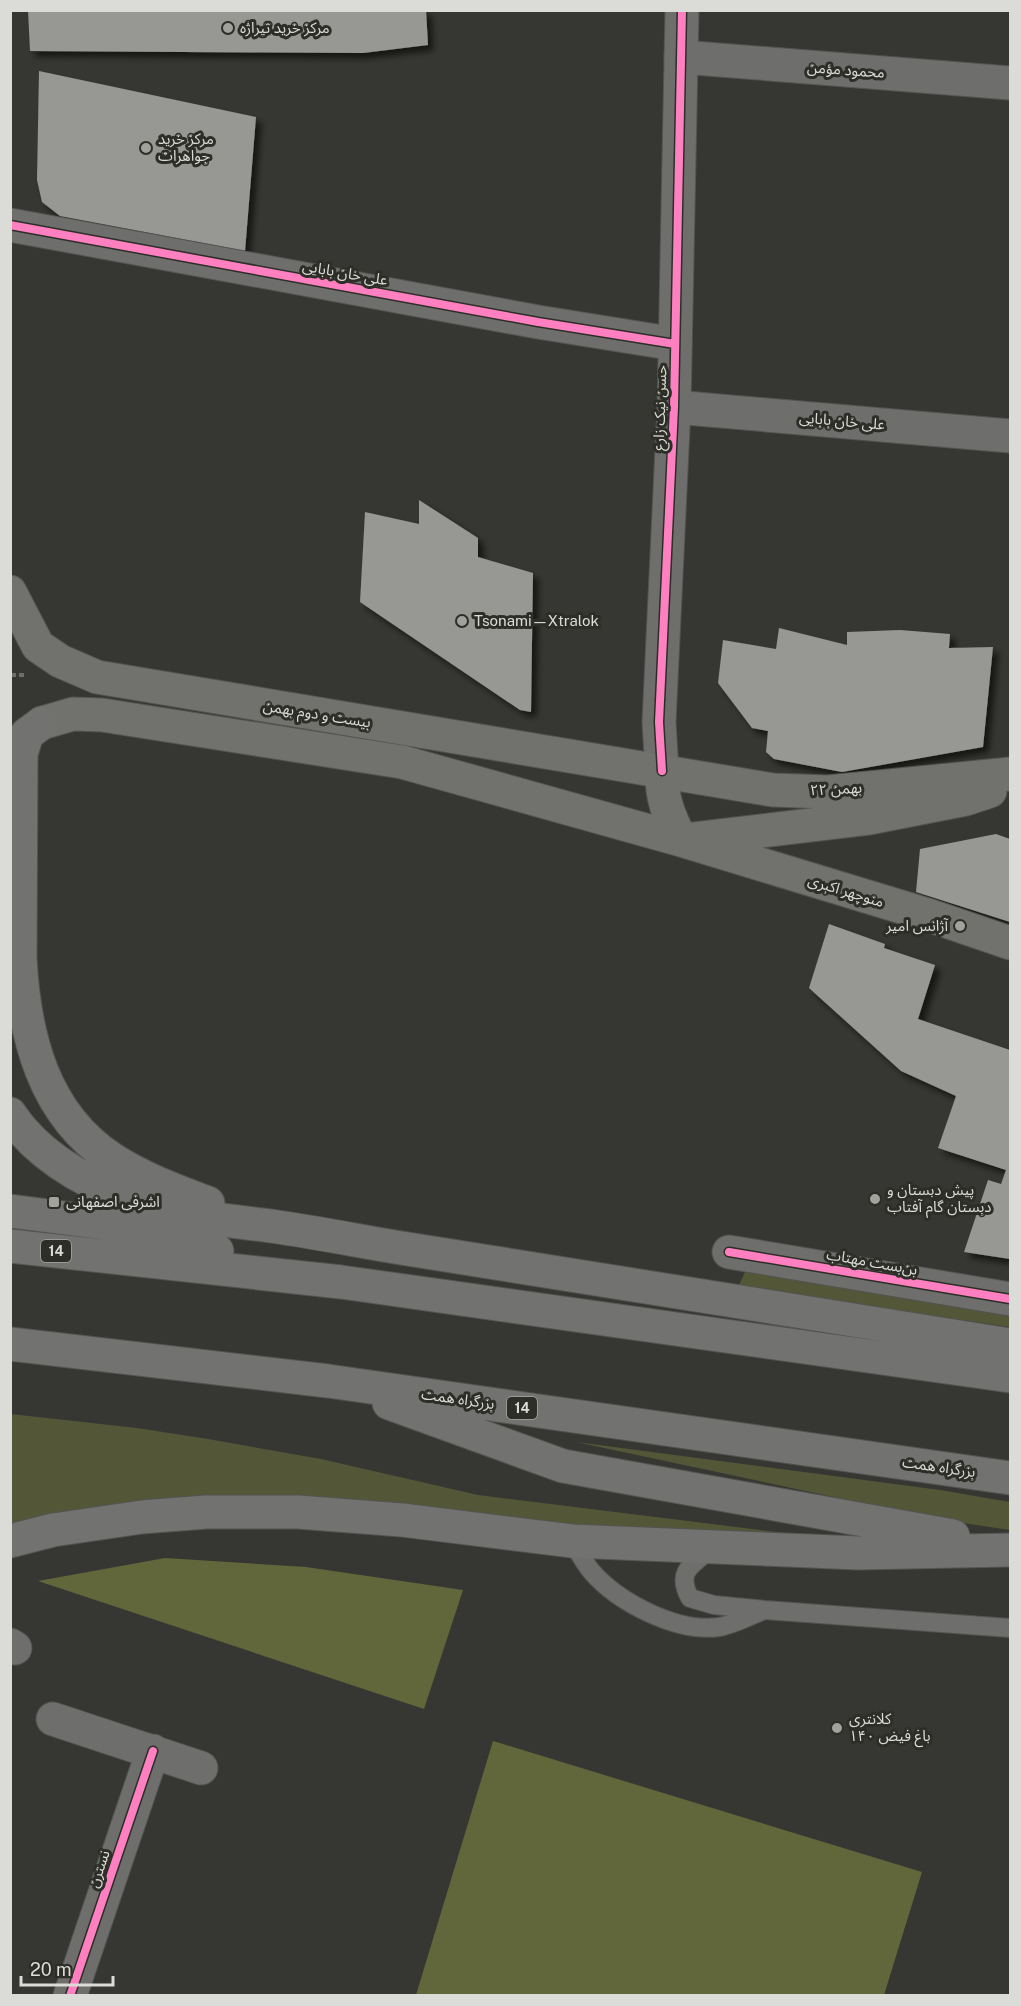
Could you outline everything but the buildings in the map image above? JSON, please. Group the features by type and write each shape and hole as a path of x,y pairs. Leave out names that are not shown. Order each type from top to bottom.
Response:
{"highway":[{"path":"42,723 27,734 21,754 18,929 21,988 36,1061 46,1083 66,1117 87,1140 113,1160 177,1191 275,1227"},
{"path":"10,1114 25,1133 59,1164 128,1199 176,1214 275,1227 706,1299 1011,1345"},
{"path":"10,1211 104,1223 341,1282"},
{"name":"14","path":"10,1246 341,1282 1011,1376"},
{"path":"536,1309 706,1299"},
{"name":"بزرگراه همت","path":"18,1352 141,1359 328,1381 1011,1478"},
{"path":"328,1381 563,1466 1011,1548"},
{"path":"10,1541 53,1530 142,1517 206,1512 286,1512 402,1520 572,1541 712,1548 858,1553 1011,1548"}],"main road":[{"name":"بیست و دوم بهمن","path":"10,592 38,646 60,661 97,677 662,771"},
{"path":"42,723 73,714 102,715 402,762 681,840"},
{"name":"۲۲ بهمن","path":"662,771 773,790 828,792 1011,774"},
{"path":"662,771 665,804 681,840"},
{"name":"۲۲ بهمن","path":"681,840 869,818 966,799 1011,785"},
{"name":"منوچهر اکبری","path":"681,840 931,916 1011,944"}],"street":[{"name":"حسن نیک زارع","path":"662,771 659,722 674,407 682,10"},
{"name":"محمود مؤمن","path":"681,57 1011,83"},
{"name":"علی خان بابایی","path":"10,225 538,322 675,344"},
{"name":"علی خان بابایی","path":"674,407 1011,436"},
{"name":"بن‌بست مهتاب","path":"729,1252 1011,1299"},
{"path":"52,1719 201,1768"},
{"name":"نسترن","path":"70,1995 153,1751"}],"lane":[{"path":"572,1541 592,1572 613,1591 638,1608 670,1621 699,1628 721,1627 765,1610"},
{"path":"712,1548 686,1570 684,1586 690,1598 714,1605 765,1610 1011,1629"}],"green space":[{"path":"747,1268 1010,1311 1010,1327 738,1287"},
{"path":"11,1414 137,1428 208,1439 321,1459 478,1495 793,1534 566,1525 457,1511 11,1531"},
{"path":"576,1442 940,1490 1010,1502 1010,1530 942,1520"},
{"path":"165,1558 306,1567 463,1590 424,1709 38,1581"},
{"path":"493,1741 922,1872 884,1995 416,1995"}],"cycle path":[{"path":"662,771 659,722 674,407 682,10"},
{"path":"10,225 538,322 675,344"},
{"path":"729,1252 1010,1299"},
{"path":"70,1996 153,1751"}],"place":[{"name":"مرکز خرید تیراژه","path":"228,28"},
{"name":"مرکز خرید جواهرات","path":"146,148"},
{"name":"Tsonami—Xtralok","path":"462,621"},
{"name":"آژانس امیر","path":"960,926"},
{"name":"پیش دبستان و دبستان گام آفتاب","path":"875,1199"},
{"name":"اشرفی اصفهانی","path":"54,1202"},
{"name":"کلانتری ۱۴۰ باغ فیض","path":"837,1728"}]}
